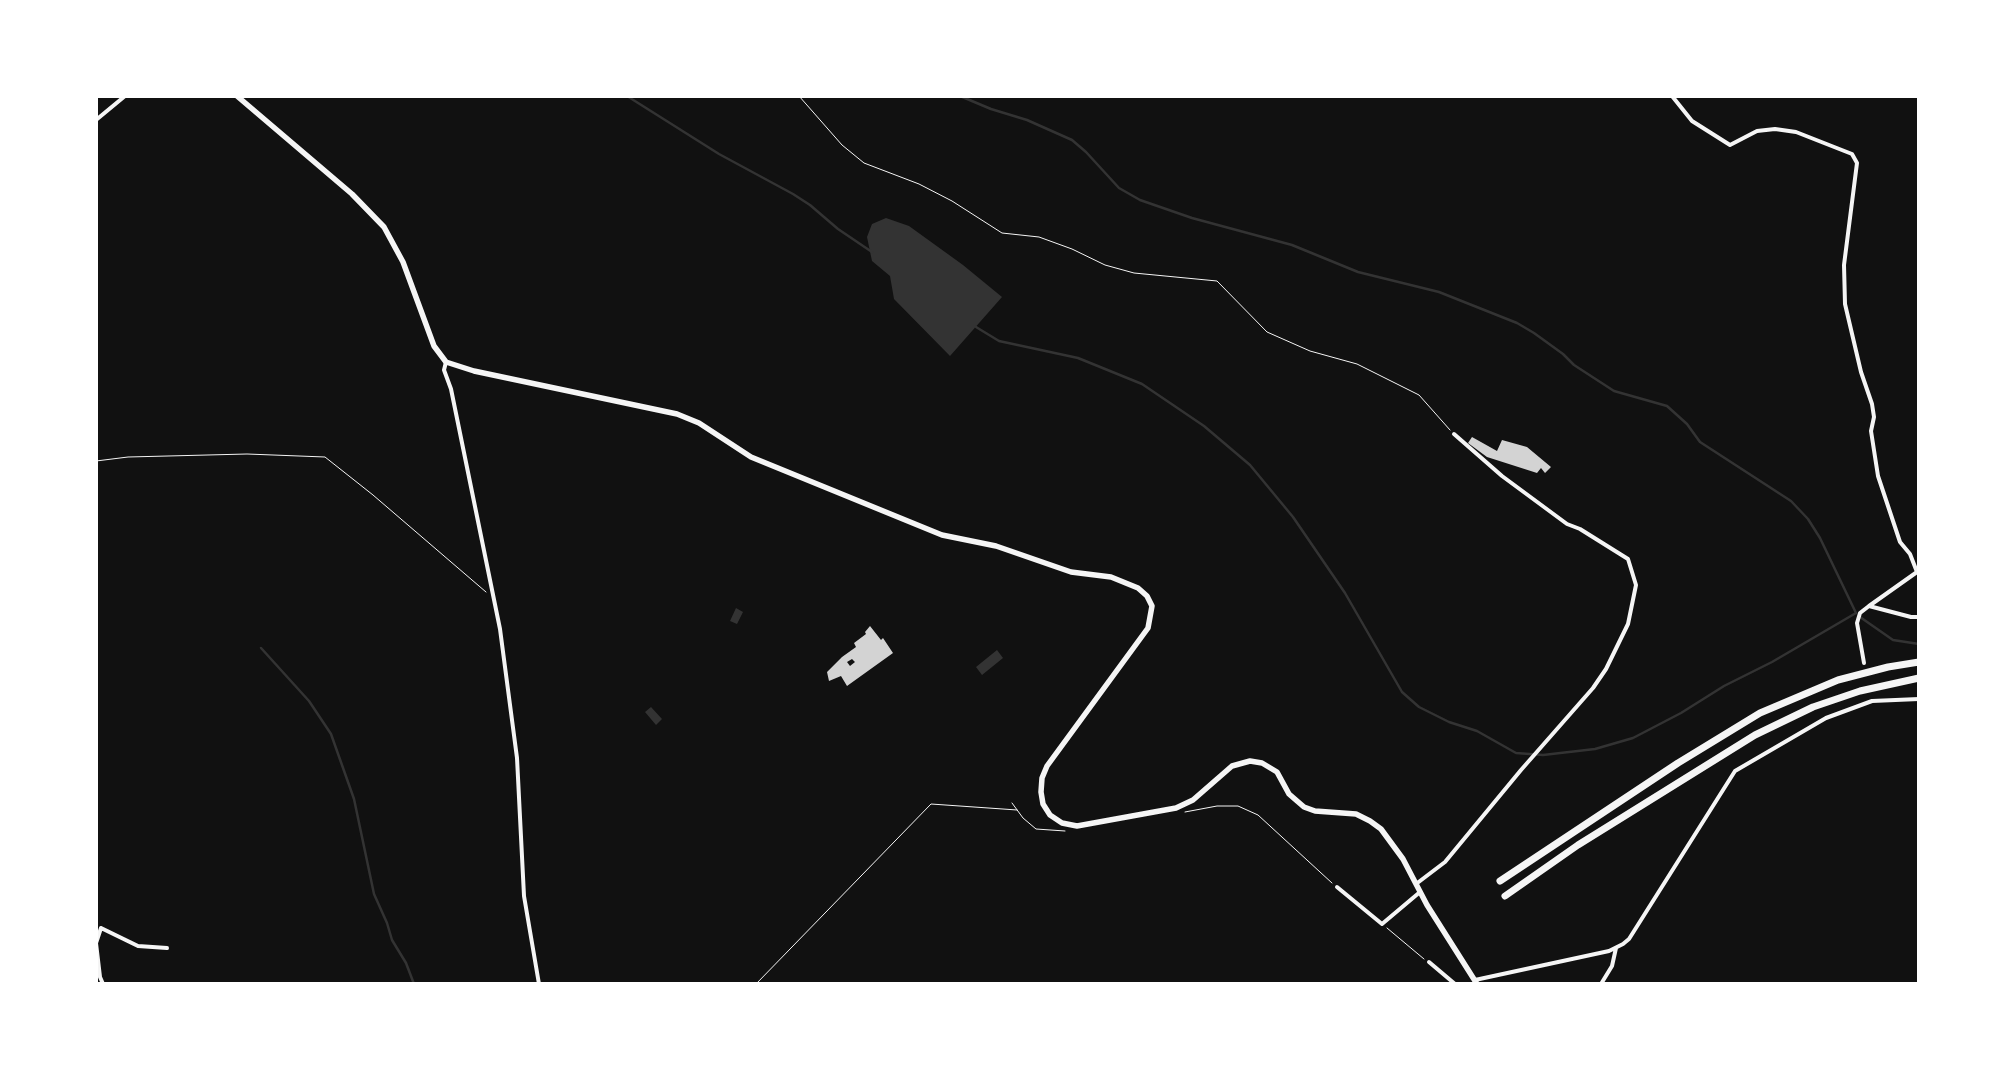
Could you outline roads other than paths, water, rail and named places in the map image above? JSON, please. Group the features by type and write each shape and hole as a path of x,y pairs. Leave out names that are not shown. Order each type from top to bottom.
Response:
{"highway":[{"path":"1500,881 1686,758 1760,713 1838,680 1888,667 1919,662"},
{"path":"1505,896 1578,845 1755,735 1813,707 1860,691 1919,678"}],"main road":[{"path":"237,96 352,194 384,227 403,262 434,346 446,362 474,372 677,414 700,423 751,457 942,535 996,546 1071,572 1103,575 1134,586 1150,601 1151,621 1144,636 1047,766 1042,778 1040,792 1043,804 1050,815 1062,823 1077,826 1176,808 1193,800 1232,766 1244,762 1258,762 1272,768 1289,794 1304,807 1315,811 1356,814 1370,821 1392,843 1476,982"}],"street":[{"path":"96,120 125,96"},
{"path":"1672,96 1692,121 1730,145 1757,130 1775,129 1796,132 1852,154 1857,163 1844,264 1845,304 1861,372 1872,404 1874,417 1871,431 1878,476 1900,542 1910,554 1917,572 1860,613 1857,622 1864,663"},
{"path":"446,362 444,370 451,389 492,598 500,628 517,758 524,896 539,984"},
{"path":"1416,884 1445,862 1521,770 1574,712 1606,669 1628,624 1636,585 1628,559 1580,529 1566,524 1502,476 1454,434"},
{"path":"1869,606 1911,617 1919,617"},
{"path":"1476,982 1616,948 1629,939 1735,771 1826,718 1872,701 1919,699"},
{"path":"1336,887 1382,924 1420,892"},
{"path":"103,984 100,977 96,943 101,928 138,946 167,948"},
{"path":"1601,984 1612,966 1616,948"},
{"path":"1428,962 1455,984"}],"waterway":[{"path":"627,96 719,154 793,194 810,205 838,229 872,252"},
{"path":"960,96 991,109 1027,120 1072,140 1086,152 1119,188 1140,200 1192,218 1292,245 1358,272 1439,292 1517,323 1563,354 1574,365 1614,391 1667,406 1687,424 1700,442 1791,501 1808,519 1820,538 1856,613"},
{"path":"976,327 999,341 1078,358 1142,384 1204,426 1250,465 1293,517 1345,593 1402,692 1419,707 1449,722 1477,731 1516,753 1543,755 1595,749 1633,738 1681,713 1724,686 1772,662 1856,613"},
{"path":"1860,617 1893,640 1919,644"},
{"path":"261,648 309,701 331,734 354,799 374,894 387,923 392,940 406,963 414,984"}]}
